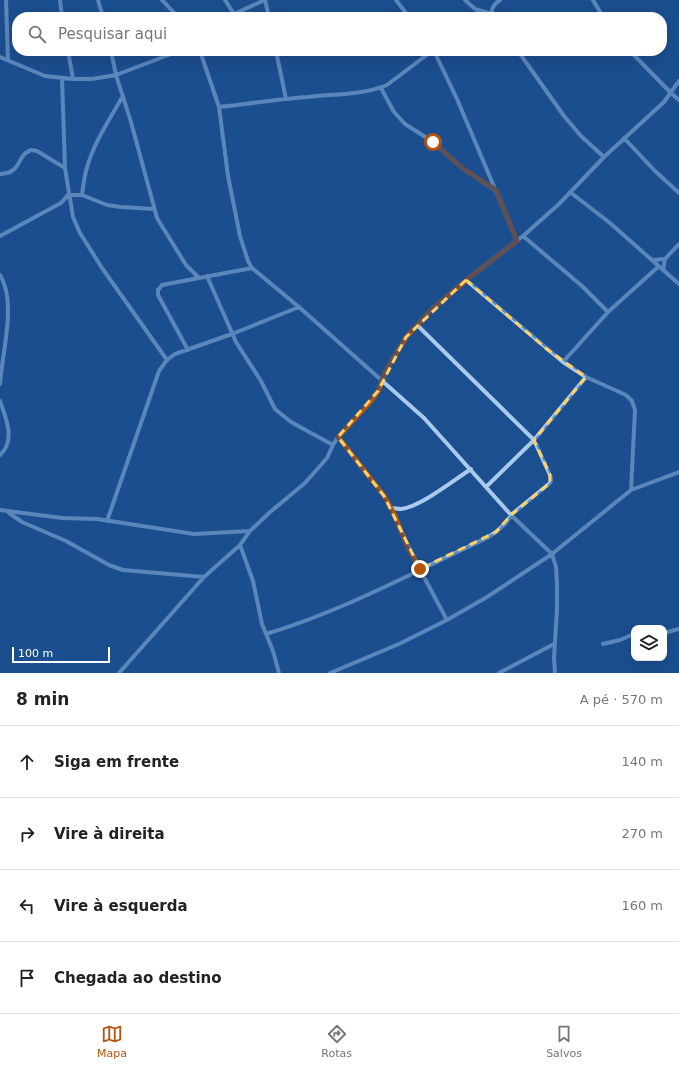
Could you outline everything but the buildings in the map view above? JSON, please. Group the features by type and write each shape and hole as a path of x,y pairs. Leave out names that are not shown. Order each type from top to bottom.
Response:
{"street":[{"path":"6,0 8,60"},
{"path":"60,0 61,12"},
{"path":"98,0 102,12"},
{"path":"162,0 173,12"},
{"path":"225,0 233,12"},
{"path":"238,12 265,0 268,12"},
{"path":"396,0 405,12"},
{"path":"465,0 475,9 483,12"},
{"path":"492,12 492,8 500,0"},
{"path":"593,0 600,12"},
{"path":"69,56 73,79"},
{"path":"112,56 116,75 159,222 186,265 198,277"},
{"path":"0,57 45,76 73,79 116,75 166,56"},
{"path":"202,56 219,107 228,176 240,236 248,261 252,268 299,307 424,418 487,486 511,515 552,554 556,568 557,584 557,610 554,644 556,673"},
{"path":"277,56 286,99"},
{"path":"219,107 381,88 426,56"},
{"path":"436,56 457,99 517,241"},
{"path":"522,56 564,116 581,136 604,157"},
{"path":"635,56 670,93 679,100"},
{"path":"62,78 65,168 68,195 73,217 80,233 117,291 167,360"},
{"path":"118,673 204,577 240,545 250,531 269,513 305,483 327,458 338,437 371,401 378,391 386,370 406,337 431,310 466,280 523,236 570,192 604,157 664,102 679,81"},
{"path":"381,88 394,112 405,124 433,142 462,168 496,190"},
{"path":"82,196 85,172 92,152 103,129 123,96"},
{"path":"624,138 655,171 679,193"},
{"path":"0,174 15,170 25,153 30,150 37,151 65,168"},
{"path":"570,192 610,223 679,284"},
{"path":"68,195 82,196 107,205 154,208"},
{"path":"0,236 61,203 68,195"},
{"path":"523,236 582,286 608,312"},
{"path":"663,270 665,259 679,244"},
{"path":"652,260 665,259"},
{"path":"562,362 608,312 659,266"},
{"path":"188,350 158,295 158,290 162,284 252,268"},
{"path":"0,275 5,285 8,312 0,384"},
{"path":"207,276 239,349 261,381 275,409 291,422 333,445"},
{"path":"466,280 562,362 586,377 626,395 632,401 635,410 631,490"},
{"path":"107,521 159,371 167,360 175,354 232,334 299,307"},
{"path":"266,634 333,610 395,583 420,569 487,538 506,523 511,515 550,483 550,475 534,440 417,325"},
{"path":"487,486 534,440 586,377"},
{"path":"0,401 9,433 7,446 0,455"},
{"path":"338,437 384,496 391,508 408,549 447,620"},
{"path":"391,508 401,509 420,501 470,469"},
{"path":"330,673 399,644 447,620 487,597 552,554 631,490 679,472"},
{"path":"0,510 7,512 107,521 194,534 250,531"},
{"path":"7,512 22,522 66,542 108,565 123,570 204,577"},
{"path":"240,545 253,582 262,624 280,673"},
{"path":"667,632 679,629"},
{"path":"603,644 620,640 631,635"},
{"path":"499,673 554,644"}],"highlighted area":[{"path":"466,280 548,350 586,377 534,440 550,475 550,483 511,515 496,532 420,569 384,496 338,437 378,391 406,337"}],"route":[{"path":"420,569 408,549 394,514 384,496 338,437 371,401 378,391 386,370 406,337 431,310 466,280 517,241 496,190 462,168 433,142"}]}
